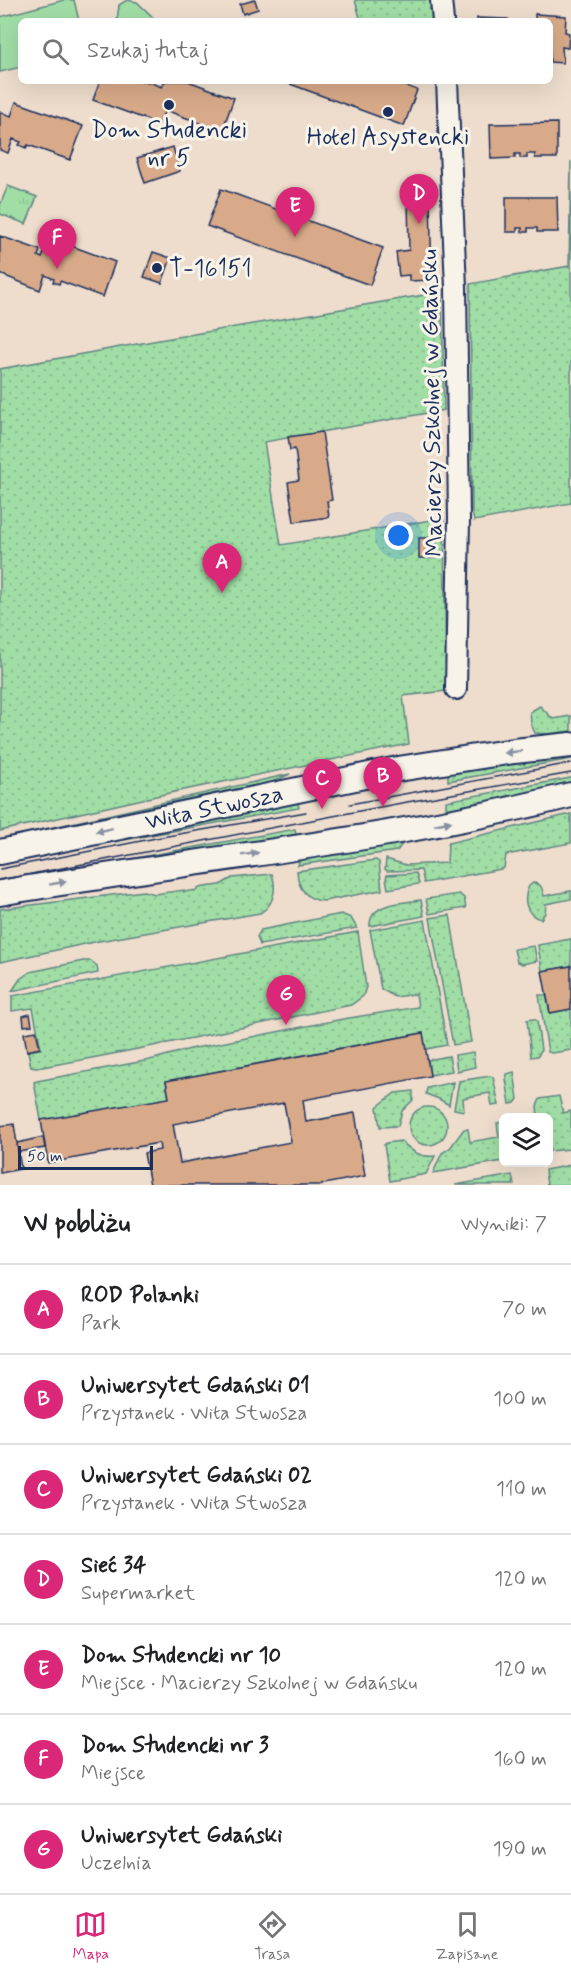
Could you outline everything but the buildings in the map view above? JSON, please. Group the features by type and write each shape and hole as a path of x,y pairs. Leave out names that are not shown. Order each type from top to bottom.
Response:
{"street":[{"path":"441,0 443,18"},
{"name":"Macierzy Szkolnej w Gdańsku","path":"447,84 452,165 457,357 459,536 456,689"},
{"name":"Wita Stwosza","path":"0,852 398,769 514,751 571,745"},
{"name":"Wita Stwosza","path":"0,893 424,826 506,811 571,795"}],"green space":[{"path":"64,0 74,0 78,18 18,18 18,68 0,72 0,17"},
{"path":"127,0 137,2 154,18 117,18 119,5"},
{"path":"355,0 432,0 434,18 360,18"},
{"path":"571,161 571,503 474,521 472,512 470,284 569,266"},
{"path":"8,186 37,197 26,224 0,214 0,205"},
{"path":"442,292 444,410 264,442 281,545 444,518 446,691 403,696 409,744 174,792 0,831 0,369"},
{"path":"540,706 553,719 571,716 571,731 535,733 531,724 530,712"},
{"path":"571,753 571,759 448,781 448,773"},
{"path":"290,774 262,787 0,844 0,839"},
{"path":"571,778 571,785 446,810 446,801"},
{"path":"297,799 299,808 10,861"},
{"path":"571,814 571,843 506,855 504,868 501,869 424,883 421,870 387,871 385,869 386,859 406,865 447,863 448,843"},
{"path":"295,829 297,838 36,876"},
{"path":"401,838 402,844 397,851 298,865 300,859 305,855"},
{"path":"376,860 379,862 382,890 324,901 308,896 299,883 297,871"},
{"path":"416,873 419,884 388,889 387,875"},
{"path":"272,874 273,896 265,910 260,913 99,941 0,962 0,909 144,891 155,894 184,890 184,892 220,885 232,878"},
{"path":"533,883 540,885 544,896 571,891 571,899 546,904 545,913 541,919 536,917 529,911 526,901 527,891"},
{"path":"459,894 464,898 466,908 429,914 426,899"},
{"path":"421,900 424,916 370,926 371,918 381,908"},
{"path":"341,914 351,918 357,928 260,945 257,937 261,930"},
{"path":"450,915 471,1042 453,1045 430,918"},
{"path":"425,920 447,1045 426,1049 423,1033 166,1081 169,1098 41,1120 34,1082 37,1081 150,1060 190,1049 343,1019 418,1007 416,994 395,997 381,989 370,930"},
{"path":"358,932 366,987 363,996 351,1005 36,1068 31,1067 28,1051 41,1049 33,1008 12,1011 12,996"},
{"path":"571,939 571,966 542,971 538,945"},
{"path":"534,946 537,961 522,964 517,962 514,949"},
{"path":"91,961 97,966 98,973 12,991 20,979 30,972"},
{"path":"539,995 546,995 550,1013 571,1009 571,1050 548,1052"},
{"path":"527,1020 537,1021 541,1050 538,1056 531,1057"},
{"path":"473,1052 475,1067 457,1071 455,1055"},
{"path":"449,1056 452,1071 430,1075 428,1060"},
{"path":"514,1072 518,1099 515,1103 510,1104 506,1079 507,1074"},
{"path":"493,1077 499,1105 492,1106 490,1093 463,1098 464,1111 454,1109 459,1081"},
{"path":"453,1082 449,1105 426,1094 427,1088"},
{"path":"413,1091 413,1100 402,1111 398,1126 380,1127 377,1107 395,1093"},
{"path":"559,1096 563,1113 571,1111 571,1149 553,1151 553,1113 538,1113 540,1099"},
{"path":"428,1107 441,1113 447,1126 441,1139 428,1145 415,1139 409,1126 415,1113"},
{"path":"464,1129 468,1129 470,1142 499,1137 499,1162 433,1173 442,1153 450,1148"},
{"path":"401,1141 420,1155 435,1156 426,1174 390,1181 384,1145"},
{"path":"571,1165 571,1185 547,1185 545,1170"},
{"path":"512,1175 514,1185 455,1185"}],"tram line":[{"path":"350,804 571,763"},
{"path":"0,880 571,773"},
{"path":"0,869 156,838 306,812"}],"place":[{"name":"Dom Studencki nr 5","path":"169,105"},
{"name":"Hotel Asystencki","path":"388,112"},
{"name":"Sieć 34","path":"419,224"},
{"name":"Dom Studencki nr 10","path":"295,237"},
{"name":"T-16151","path":"157,268"},
{"name":"Dom Studencki nr 3","path":"57,269"},
{"name":"ROD Polanki","path":"222,593"},
{"name":"Uniwersytet Gdański 01","path":"383,807"},
{"name":"Uniwersytet Gdański 02","path":"322,809"},
{"name":"Uniwersytet Gdański","path":"286,1025"}]}
